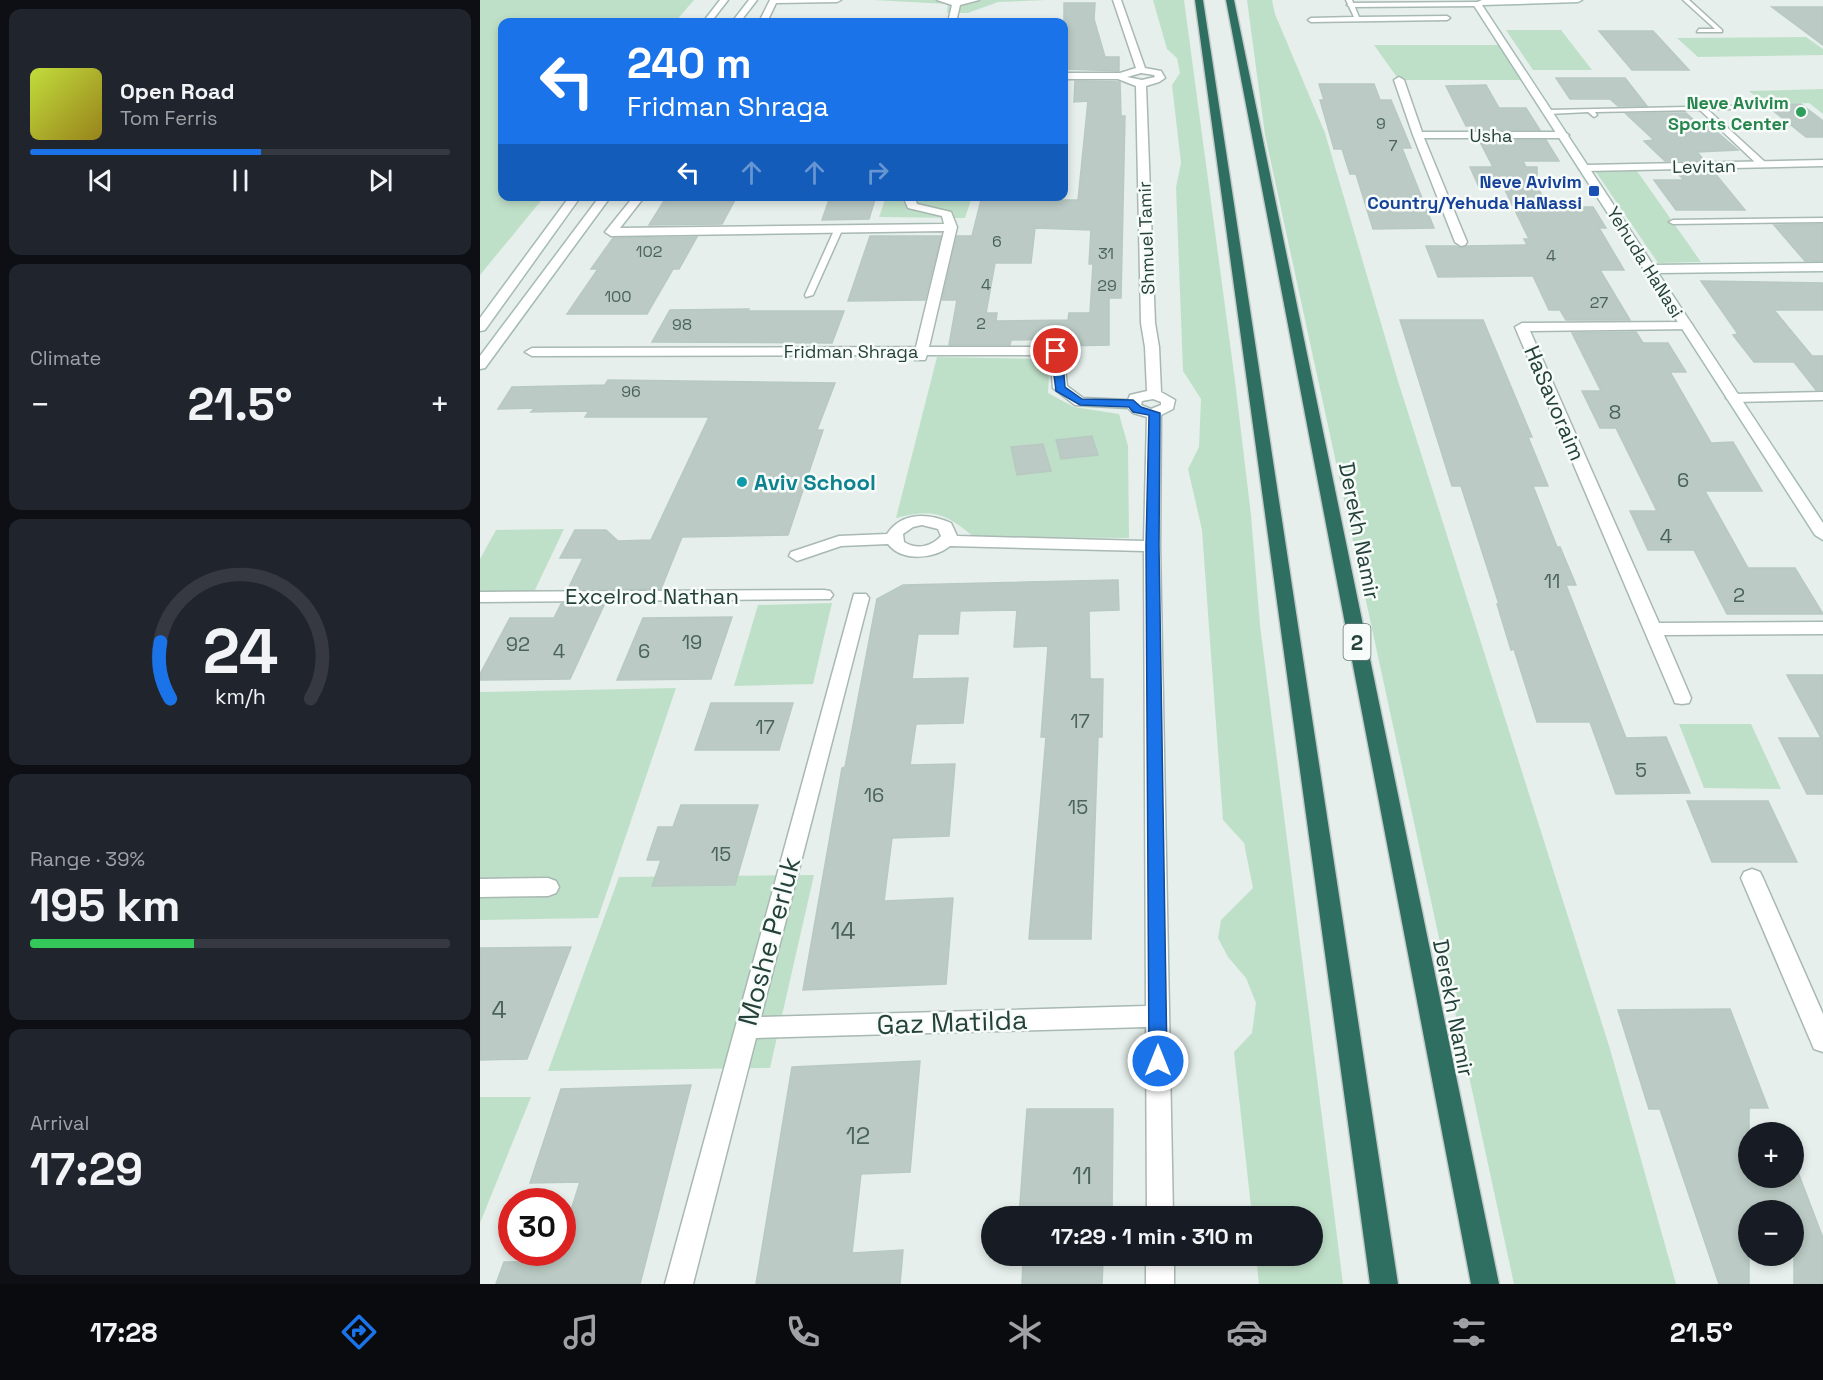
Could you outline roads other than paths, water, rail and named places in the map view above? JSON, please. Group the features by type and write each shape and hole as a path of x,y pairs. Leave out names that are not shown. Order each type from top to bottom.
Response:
{"highway":[{"path":"1199,0 1384,1284"},
{"name":"Derekh Namir","path":"1230,0 1485,1284"}],"street":[{"path":"710,18 724,0"},
{"path":"739,18 753,0"},
{"path":"765,18 773,0 837,0"},
{"path":"941,0 956,3 975,0"},
{"name":"Shmuel Tamir","path":"1117,0 1141,76 1148,323 1152,348 1154,403 1152,546 1160,1206"},
{"path":"1350,2 1477,4 1511,0 1578,0"},
{"path":"953,18 956,3"},
{"name":"Yehuda HaNasi","path":"1477,4 1823,535"},
{"path":"1068,76 1122,76 1129,72 1141,76"},
{"path":"1399,80 1418,135 1461,242"},
{"name":"Usha","path":"1418,135 1564,135"},
{"name":"Levitan","path":"1586,168 1823,163"},
{"path":"480,327 572,201"},
{"path":"480,365 602,201"},
{"path":"636,201 611,232 951,227"},
{"path":"910,201 912,206 947,214 951,227 921,354"},
{"path":"1649,270 1823,267"},
{"name":"HaSavoraim","path":"1682,698 1522,327 1686,326"},
{"name":"Fridman Shraga","path":"532,352 921,354 1056,351 1060,388 1080,402 1133,404 1137,410 1154,403"},
{"path":"1733,398 1823,396"},
{"path":"894,539 895,534 905,524 931,520 939,522 949,530 946,541"},
{"path":"894,539 901,548 916,552 934,549 946,541 1152,546"},
{"path":"797,556 839,541 894,539"},
{"name":"Excelrod Nathan","path":"480,597 824,595"},
{"name":"Moshe Perluk","path":"679,1284 860,598"},
{"path":"1652,629 1823,628"},
{"path":"1752,878 1823,1041"},
{"path":"480,888 548,887"},
{"name":"Gaz Matilda","path":"747,1028 1157,1016"},
{"path":"1160,1266 1160,1284"}],"lane":[{"path":"1686,0 1720,31 1699,31"},
{"path":"1350,2 1357,19"},
{"path":"1311,20 1447,18"},
{"path":"1549,112 1592,113 1730,107"},
{"path":"1702,108 1762,164"},
{"path":"1673,222 1823,220"},
{"path":"809,295 839,228"}],"place":[{"name":"Neve Avivim Sports Center","path":"1801,112"},
{"name":"Neve Avivim Country/Yehuda HaNassi","path":"1594,191"},
{"name":"Aviv School","path":"742,482"}]}
